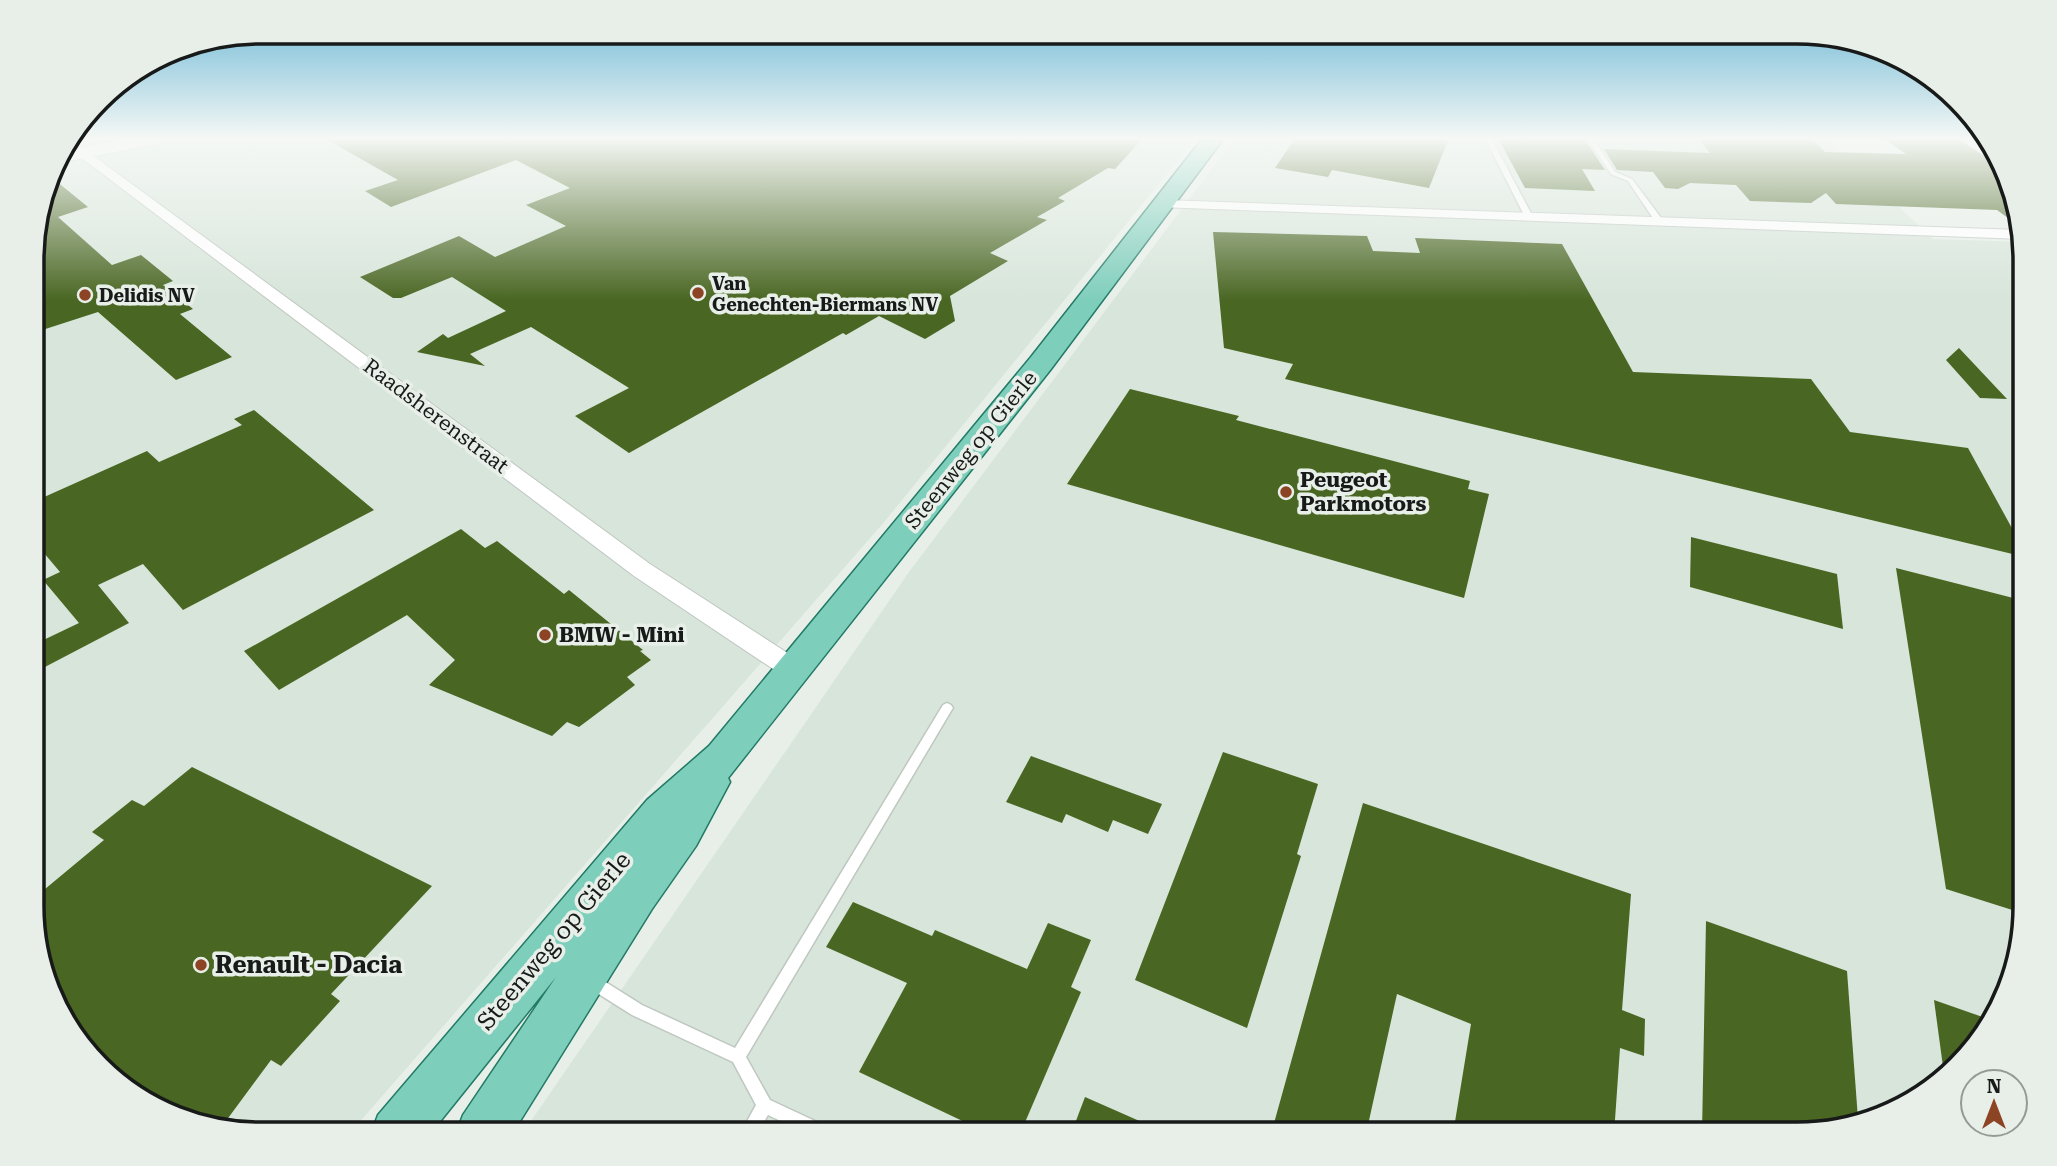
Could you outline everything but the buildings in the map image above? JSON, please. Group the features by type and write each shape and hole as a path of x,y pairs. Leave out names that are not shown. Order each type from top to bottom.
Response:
{"main road":[{"name":"Steenweg op Gierle","path":"408,1122 654,822 723,758 1041,363 1173,192"},
{"name":"Steenweg op Gierle","path":"490,1122 583,976 681,833 723,758"}],"street":[{"name":"Raadsherenstraat","path":"136,192 642,570 794,670"},
{"path":"1164,204 2012,236"}],"lane":[{"path":"1516,192 1529,217"},
{"path":"1639,192 1660,222"},
{"path":"738,1057 947,708"},
{"path":"583,976 636,1010 738,1057 765,1105 800,1122"},
{"path":"755,1122 765,1105"}],"shaded area":[{"path":"54,192 1152,192 885,521 359,1122 231,1120 177,1106 117,1069 97,1049 80,1026 55,976 46,935 44,907 44,259 46,231"},
{"path":"1194,192 1884,192 1933,239 2013,242 2013,921 2002,976 1977,1026 1960,1049 1940,1069 1893,1100 1867,1111 1812,1122 530,1122 909,572"}],"place":[{"name":"Van Genechten-Biermans NV","path":"698,293"},
{"name":"Delidis NV","path":"85,295"},
{"name":"Peugeot Parkmotors","path":"1286,492"},
{"name":"BMW - Mini","path":"545,635"},
{"name":"Renault - Dacia","path":"201,965"}]}
